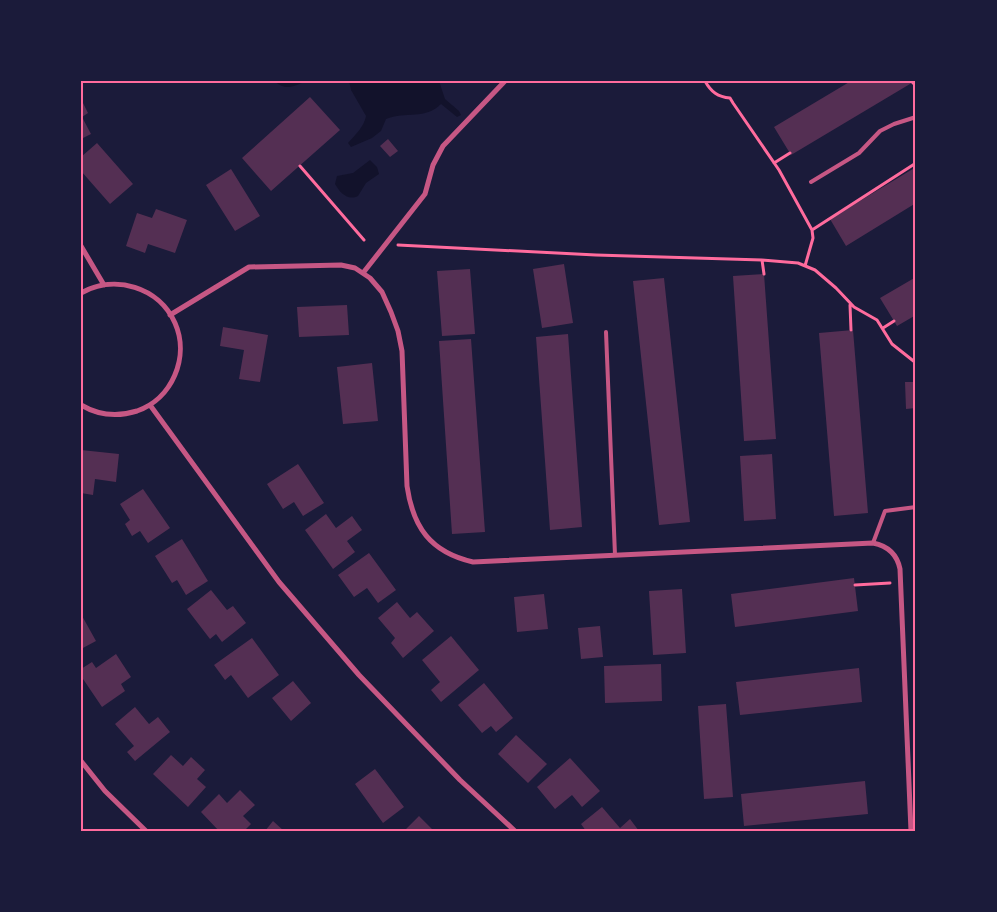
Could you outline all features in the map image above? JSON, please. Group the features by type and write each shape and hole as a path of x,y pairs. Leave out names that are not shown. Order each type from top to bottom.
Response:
{"street":[{"path":"363,273 425,194 433,165 443,146 505,81"},
{"path":"81,246 104,284"},
{"path":"170,315 249,268 341,265 355,268 363,273 382,292 398,331 402,351 407,486 414,518 428,537 451,556 473,562 873,543 883,545 894,555 898,562 911,831"},
{"path":"81,293 104,284 122,284 138,288 160,301 175,323 180,341 180,360 170,386 150,405 131,413 118,415 98,412 81,405"},
{"path":"150,405 279,582 358,675 460,780 515,831"},
{"path":"81,761 105,791 146,831"}],"lane":[{"path":"812,182 859,153 880,131 916,117"},
{"path":"606,332 615,555"},
{"path":"873,543 885,511 916,507"}],"path":[{"path":"705,81 718,96 730,98 774,163 812,230 812,238 805,266"},
{"path":"774,163 790,153"},
{"path":"812,230 916,163"},
{"path":"300,166 364,240"},
{"path":"384,244 596,255 789,262 815,270 829,281 850,304 877,320 892,344 916,364"},
{"path":"762,260 764,274"},
{"path":"850,304 851,330"},
{"path":"883,328 894,321"},
{"path":"855,585 900,583"}],"shaded area":[{"path":"274,81 306,81 286,87"},
{"path":"349,81 439,81 445,99 461,115 457,117 441,104 435,109 422,114 386,119 381,131 372,138 351,147 348,143 361,127 366,116 351,90"},
{"path":"370,160 377,167 379,174 366,183 358,196 351,198 342,193 335,184 337,176 353,173"}],"building":[{"path":"851,81 915,81 791,155 774,127"},
{"path":"310,97 340,130 271,191 242,158"},
{"path":"81,99 88,113 82,117 91,134 81,139"},
{"path":"388,139 398,151 390,157 380,146"},
{"path":"97,143 133,184 110,204 81,171 81,157"},
{"path":"916,167 916,203 846,246 830,219"},
{"path":"231,169 260,216 235,231 206,185"},
{"path":"156,209 187,220 175,253 148,244 145,253 126,246 137,213 152,218"},
{"path":"564,264 573,323 542,328 533,269"},
{"path":"470,269 475,334 442,336 437,271"},
{"path":"764,274 776,439 744,441 733,276"},
{"path":"916,277 916,315 897,326 880,298"},
{"path":"664,278 690,522 659,525 633,281"},
{"path":"347,305 349,335 299,337 297,307"},
{"path":"223,327 268,335 260,382 239,379 244,350 220,346"},
{"path":"853,330 868,513 834,516 819,333"},
{"path":"568,334 582,527 550,530 536,337"},
{"path":"471,339 485,532 452,534 439,341"},
{"path":"372,363 378,421 343,424 337,367"},
{"path":"905,382 916,382 916,408 906,409"},
{"path":"81,450 119,454 116,482 95,479 93,495 81,493"},
{"path":"772,454 776,519 744,521 740,456"},
{"path":"298,464 324,503 303,516 294,502 283,509 267,484"},
{"path":"143,489 170,528 148,543 140,531 132,536 125,524 130,520 120,504"},
{"path":"326,514 336,528 352,516 362,530 347,541 355,552 333,569 305,530"},
{"path":"182,539 208,581 186,595 177,580 172,583 155,556"},
{"path":"369,553 396,590 378,603 367,588 354,597 338,575"},
{"path":"854,578 858,611 735,627 731,594"},
{"path":"682,589 686,653 653,655 649,591"},
{"path":"211,590 227,610 233,606 246,623 222,642 216,634 210,639 187,609"},
{"path":"544,594 548,629 517,632 514,597"},
{"path":"397,602 410,618 417,612 434,631 403,658 391,643 395,638 378,618"},
{"path":"81,614 96,641 81,649"},
{"path":"600,626 603,657 581,659 578,628"},
{"path":"451,636 479,670 441,702 431,690 440,682 422,660"},
{"path":"252,638 279,675 248,698 231,675 225,680 214,665"},
{"path":"116,654 131,677 121,684 125,691 102,707 81,676 81,669 92,662 96,668"},
{"path":"661,664 662,701 605,703 604,666"},
{"path":"859,668 862,702 740,715 736,682"},
{"path":"293,681 311,703 291,721 272,698"},
{"path":"484,683 513,718 496,732 491,726 482,733 458,705"},
{"path":"726,704 733,797 704,799 698,706"},
{"path":"135,707 149,724 158,717 170,732 135,761 127,752 134,746 115,724"},
{"path":"516,735 547,764 528,783 498,754"},
{"path":"171,755 183,766 191,757 205,770 197,779 206,787 188,807 153,774"},
{"path":"570,758 600,791 582,807 572,795 555,809 537,787"},
{"path":"375,769 404,807 383,823 355,784"},
{"path":"865,781 868,814 744,826 741,794"},
{"path":"240,790 255,805 243,816 251,824 244,831 219,831 201,812 219,794 227,803"},
{"path":"602,807 620,828 630,819 639,831 586,831 581,824"},
{"path":"419,816 434,831 404,831"},
{"path":"273,821 284,831 265,831"}]}
